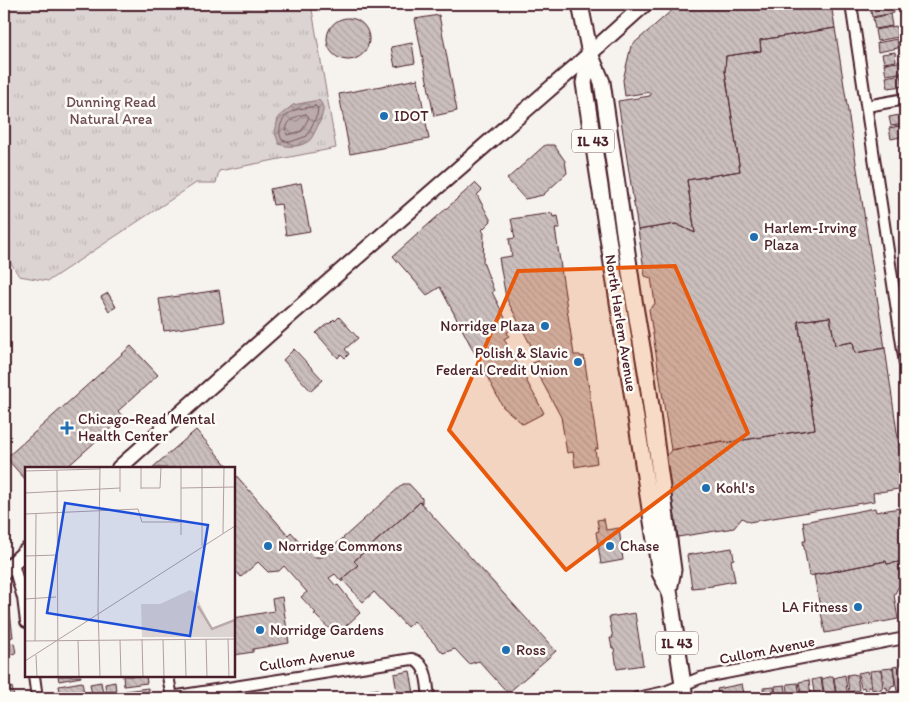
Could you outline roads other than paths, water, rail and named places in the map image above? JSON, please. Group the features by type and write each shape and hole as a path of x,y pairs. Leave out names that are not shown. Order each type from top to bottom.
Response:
{"main road":[{"name":"North Harlem Avenue","path":"580,4 590,54 602,82 647,378 673,570 669,590"},
{"path":"120,467 383,233 645,4"},
{"name":"North Harlem Avenue","path":"590,54 584,83 660,573 669,590 684,692"},
{"path":"641,453 657,450"},
{"path":"8,568 25,553"}],"street":[{"path":"852,4 905,364"},
{"path":"867,106 905,99"},
{"path":"8,568 23,598 25,614"},
{"name":"Cullom Avenue","path":"637,698 665,692 684,692 700,678 905,638"},
{"name":"Cullom Avenue","path":"172,697 405,659 418,661 424,670 429,698"},
{"path":"34,677 37,698"},
{"path":"168,677 172,697"}],"water":[{"path":"319,100 323,107 323,114 310,140 295,146 279,144 275,133 278,117 293,105"}],"place":[{"name":"IDOT","path":"384,116"},
{"name":"Harlem-Irving Plaza","path":"754,237"},
{"name":"Norridge Plaza","path":"545,326"},
{"name":"Polish & Slavic Federal Credit Union","path":"578,362"},
{"name":"Chicago-Read Mental Health Center","path":"67,428"},
{"name":"Kohl's","path":"706,488"},
{"name":"Norridge Commons","path":"268,546"},
{"name":"Chase","path":"610,546"},
{"name":"LA Fitness","path":"858,607"},
{"name":"Norridge Gardens","path":"260,630"},
{"name":"Ross","path":"506,650"}],"park label":[{"name":"Dunning Read Natural Area","path":"111,110"}]}
